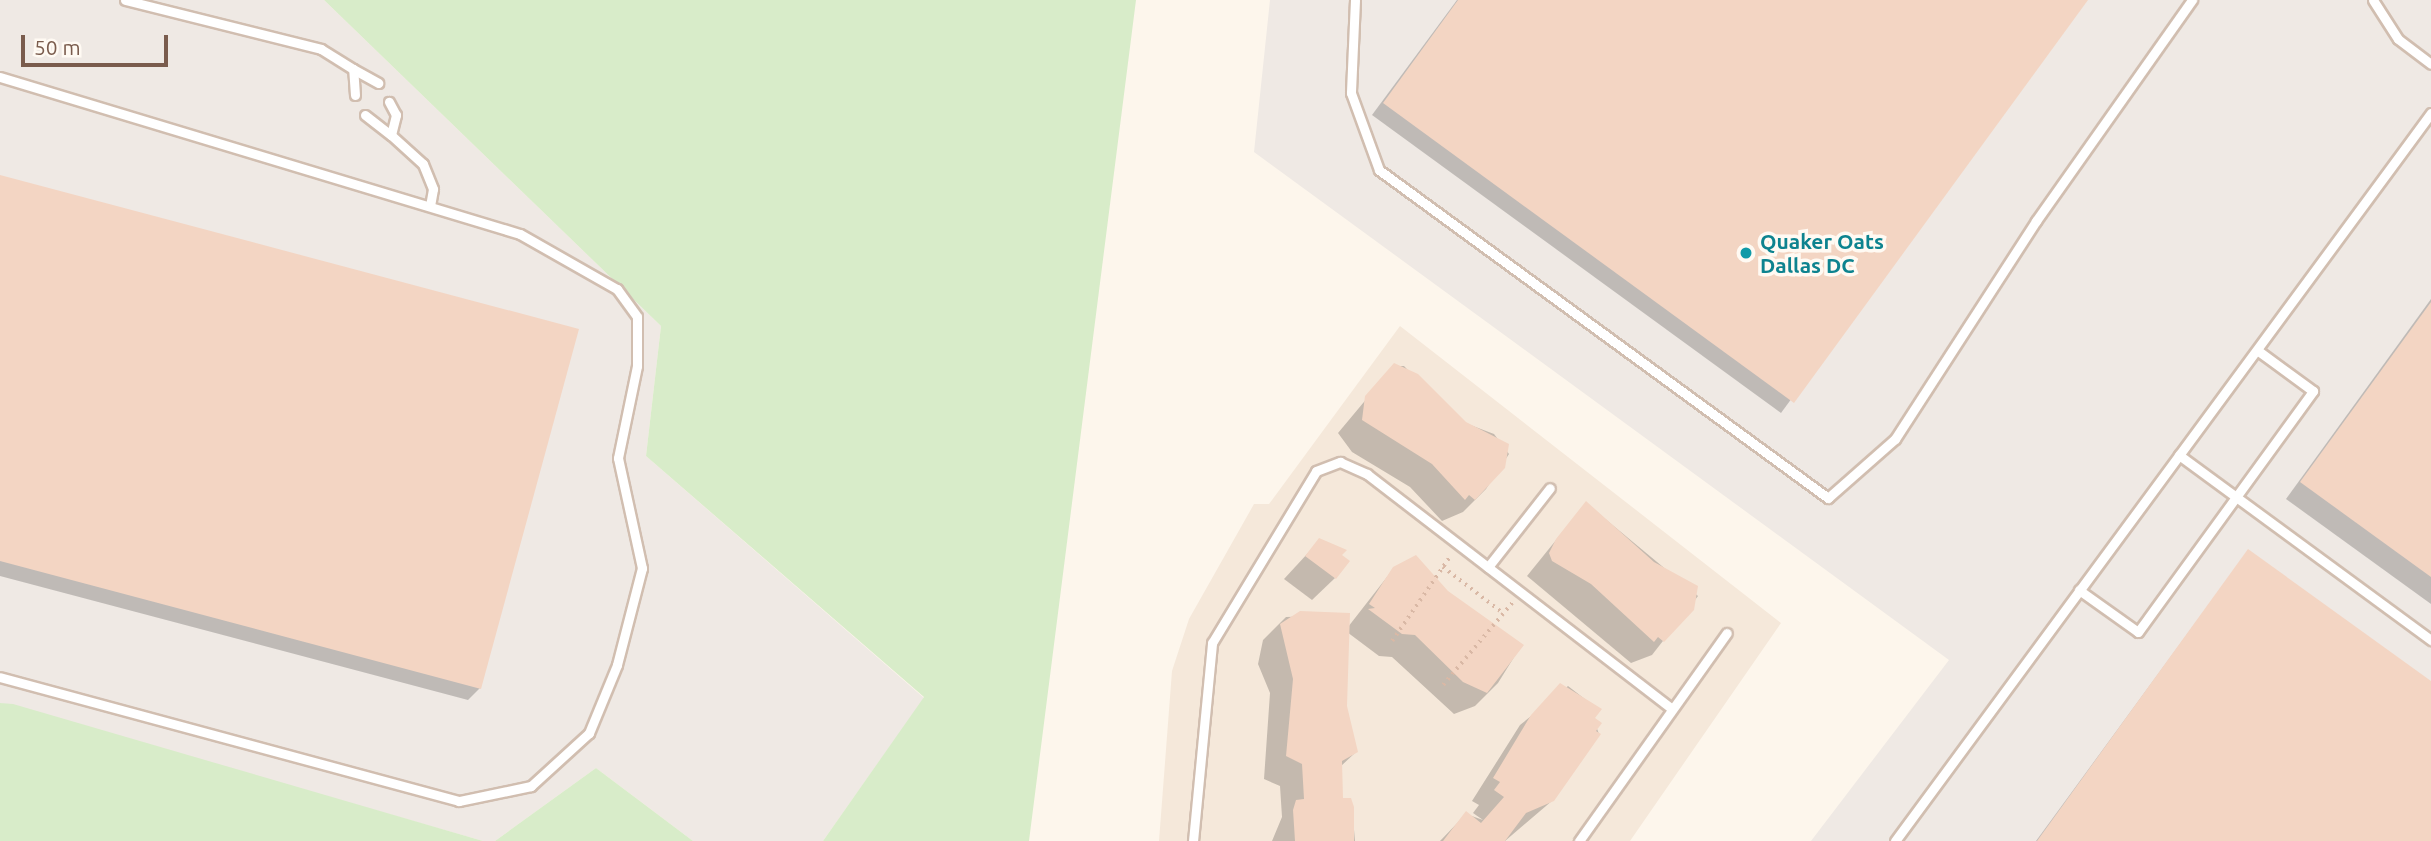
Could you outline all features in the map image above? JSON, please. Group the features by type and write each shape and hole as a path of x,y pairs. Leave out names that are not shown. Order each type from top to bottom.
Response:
{"lane":[{"path":"125,0 320,49 378,83"},
{"path":"1355,0 1351,93 1379,170 1828,498 1895,439 2036,221 2192,0"},
{"path":"2373,0 2398,39 2431,64"},
{"path":"353,69 355,95"},
{"path":"0,77 520,233 568,256 617,289 637,317 638,366 618,458 642,568 617,665 589,733 531,786 459,802 0,677"},
{"path":"389,102 396,115 391,135"},
{"path":"1895,841 2431,113"},
{"path":"366,115 423,164 433,190 430,206"},
{"path":"2080,590 2137,632 2237,497 2313,391 2257,349"},
{"path":"2179,455 2431,640"},
{"path":"1194,841 1212,643 1316,471 1340,462 1367,474 1671,708"},
{"path":"1488,568 1550,488"},
{"path":"1579,841 1671,708 1727,634"}],"path":[{"path":"1392,641 1458,544"},
{"path":"1443,567 1503,613"},
{"path":"1443,685 1521,592"}],"shaded area":[{"path":"0,0 324,0 661,326 646,456 924,698 823,841 693,841 596,768 495,841 483,841 0,703"},
{"path":"1270,0 2431,0 2431,841 1811,841 1949,660 1254,152"},
{"path":"1400,326 1781,623 1630,841 1159,841 1172,671 1189,619 1254,504 1269,504"}],"green space":[{"path":"324,0 1136,0 1029,841 823,841 924,697 646,456 661,326"},
{"path":"0,703 13,704 483,841 0,841"},
{"path":"596,768 693,841 495,841"}],"building":[{"name":"Quaker Oats Dallas DC","path":"1458,0 2088,0 1794,403 1383,103"},
{"path":"0,175 579,329 481,689 0,561"},
{"path":"2431,302 2431,577 2300,482"},
{"path":"1394,363 1418,374 1466,422 1509,444 1505,468 1475,500 1469,495 1465,500 1432,464 1362,420 1365,396"},
{"path":"1586,501 1654,562 1698,586 1694,610 1664,642 1658,637 1654,642 1591,584 1552,561 1549,553 1556,539"},
{"path":"1319,538 1347,550 1342,555 1350,561 1336,579 1305,556"},
{"path":"2248,549 2431,681 2431,841 2037,841"},
{"path":"1416,555 1448,591 1524,645 1487,693 1463,682 1415,635 1402,634 1368,609 1375,608 1369,604 1393,567"},
{"path":"1300,611 1350,613 1347,706 1358,752 1342,761 1343,798 1351,798 1354,807 1354,841 1295,841 1293,810 1296,800 1304,799 1302,764 1286,756 1293,679 1280,624"},
{"path":"1560,683 1602,709 1595,718 1602,723 1596,731 1601,734 1554,801 1526,813 1505,841 1443,841 1466,811 1481,823 1504,797 1494,790 1500,782 1493,778 1531,715"}],"place":[{"name":"Quaker Oats Dallas DC","path":"1746,253"}]}
